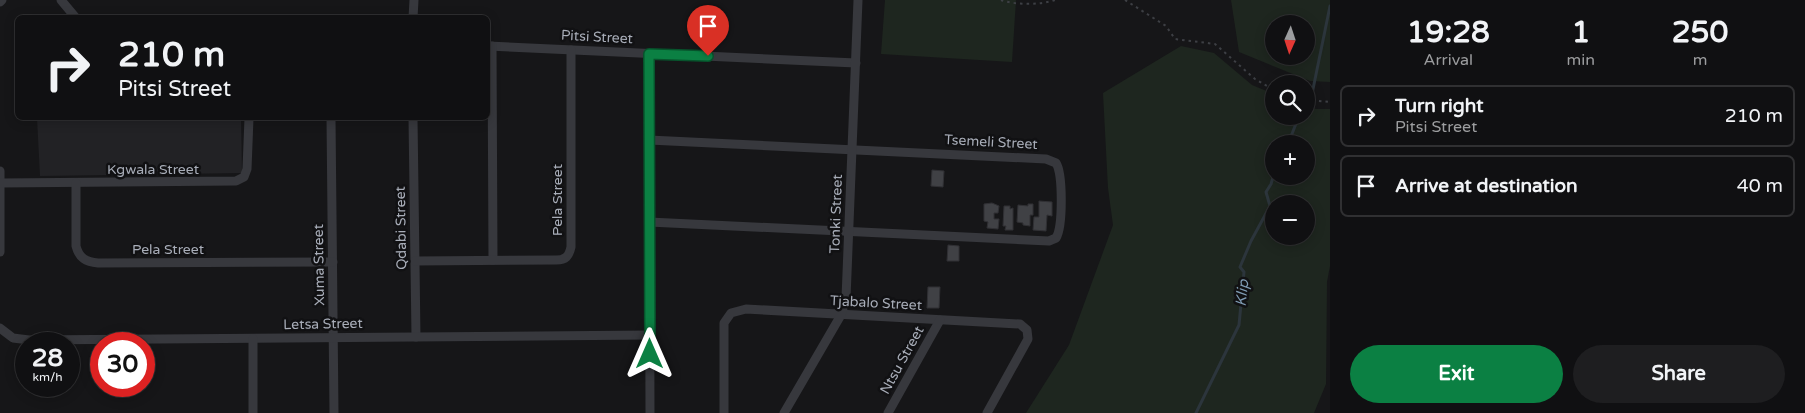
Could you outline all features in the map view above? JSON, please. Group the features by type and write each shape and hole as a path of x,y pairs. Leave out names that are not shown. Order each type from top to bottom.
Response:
{"street":[{"path":"61,0 74,15"},
{"path":"413,15 414,0"},
{"name":"Tonki Street","path":"784,413 841,315 846,298 858,0"},
{"path":"490,46 493,260"},
{"name":"Pitsi Street","path":"490,46 856,63"},
{"name":"Pela Street","path":"415,261 562,260 570,253 571,50"},
{"path":"649,54 650,413"},
{"name":"Kgwala Street","path":"0,183 236,182 244,177 247,168 249,120"},
{"name":"Xuma Street","path":"331,120 334,413"},
{"name":"Qdabi Street","path":"413,120 416,337"},
{"name":"Tsemeli Street","path":"649,140 1051,160 1057,165 1060,172 1060,226 1056,238 1049,241 649,222"},
{"path":"0,171 0,252"},
{"name":"Pela Street","path":"76,183 76,246 80,255 88,262 332,262"},
{"name":"Tjabalo Street","path":"724,413 723,328 728,315 735,311 746,309 940,320 1015,322 1023,325 1028,330 1027,342 988,413"},
{"name":"Ntsu Street","path":"888,413 940,320"},
{"name":"Letsa Street","path":"0,328 13,338 20,340 650,335"},
{"path":"253,339 253,413"}],"path":[{"path":"1001,0 1023,4 1056,0"},
{"path":"1125,0 1166,26 1175,38 1216,44 1255,79 1265,85"},
{"path":"1315,101 1330,102"}],"shaded area":[{"path":"885,0 1016,0 1012,62 881,54"},
{"path":"1231,0 1330,0 1330,82 1315,81 1315,75 1295,75 1271,65 1315,65 1315,15 1265,15 1265,63 1239,52"},
{"path":"1181,46 1214,53 1252,85 1265,90 1265,125 1315,125 1315,109 1330,109 1330,266 1327,282 1326,384 1314,413 1026,413 1069,345 1113,225 1108,188 1103,93"},
{"path":"37,120 241,120 242,173 40,176"}],"building":[{"path":"932,170 944,171 943,187 931,186"},
{"path":"1039,201 1052,202 1052,216 1047,215 1046,231 1033,230 1034,217 1039,217"},
{"path":"992,203 999,206 998,213 994,213 994,219 999,219 998,229 987,228 988,222 984,221 984,204"},
{"path":"1028,204 1033,204 1030,226 1017,222 1018,205 1028,206"},
{"path":"1004,206 1010,206 1010,209 1013,208 1013,230 1005,230 1006,226 1003,226"},
{"path":"948,245 959,246 959,261 947,261"},
{"path":"928,287 940,287 939,308 927,308"}],"waterway":[{"name":"Klip","path":"1315,79 1330,6"},
{"name":"Klip","path":"1292,135 1295,125"},
{"name":"Klip","path":"1196,413 1239,325 1244,272 1240,267 1251,241 1270,206 1266,192 1270,185"}],"route":[{"path":"650,354 649,54 708,56"}]}
